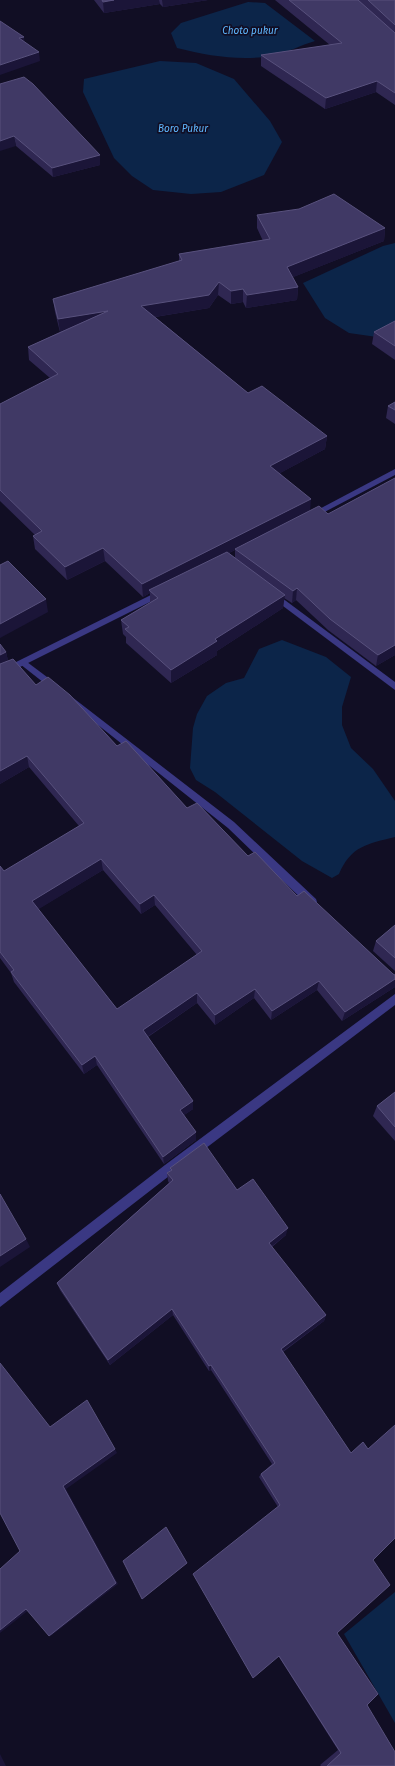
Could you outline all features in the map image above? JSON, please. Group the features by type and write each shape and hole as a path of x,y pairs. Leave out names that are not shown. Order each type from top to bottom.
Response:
{"street":[{"path":"304,519 395,472"},
{"path":"0,674 171,588"},
{"path":"264,588 395,687"},
{"path":"23,662 231,825 322,910"},
{"path":"0,1301 169,1169 395,999"}],"water":[{"name":"Choto pukur","path":"248,2 265,3 315,41 277,55 248,58 224,57 177,48 171,33 181,23"},
{"name":"Boro Pukur","path":"160,61 196,63 234,79 270,121 282,142 264,175 221,192 191,194 153,190 132,176 114,158 83,92 84,79"},
{"path":"395,243 395,331 377,337 349,333 325,318 303,283 383,246"},
{"path":"282,640 326,657 351,677 342,707 342,725 351,748 373,769 395,801 395,837 368,844 361,848 349,857 339,874 332,878 302,861 215,792 196,780 190,768 193,728 197,714 207,696 226,683 244,678 259,649"},
{"path":"395,1592 395,1723 344,1634"}],"building":[{"path":"102,0 114,0 103,2"},
{"path":"289,0 358,0 395,33 395,93 377,81 326,98 261,55 342,43"},
{"path":"368,0 395,0 395,25"},
{"path":"0,21 24,37 19,38 39,52 0,65"},
{"path":"24,77 33,84 100,155 52,168 14,136 0,141 0,84"},
{"path":"334,194 385,228 287,267 298,287 247,295 243,289 231,291 219,282 209,295 141,306 248,393 262,386 327,436 270,466 311,499 142,584 103,548 65,567 33,536 42,531 0,490 0,404 58,374 28,347 108,311 58,319 53,299 182,260 179,254 270,239 257,215 299,209"},
{"path":"395,321 395,346 374,332"},
{"path":"395,402 395,410 388,406"},
{"path":"395,478 395,645 378,655 330,619 297,588 293,591 235,549 319,506 328,514"},
{"path":"227,552 285,595 215,639 217,641 171,670 125,629 129,627 121,620 158,598 149,590"},
{"path":"8,561 46,599 0,624 0,565"},
{"path":"0,644 6,652 0,655"},
{"path":"13,659 36,685 48,677 70,695 117,746 126,741 187,808 197,803 248,856 255,852 297,896 304,891 395,975 395,979 345,1012 319,981 272,1011 255,989 215,1015 197,993 143,1030 193,1101 180,1110 196,1132 163,1157 95,1056 82,1065 11,972 14,970 0,952 0,866 4,871 84,823 27,756 0,771 0,664","holes":["101,859 140,904 154,895 202,951 117,1009 32,901"]},
{"path":"395,925 395,958 376,941"},
{"path":"395,1092 395,1127 377,1106"},
{"path":"204,1143 237,1190 253,1179 288,1228 269,1243 326,1315 281,1349 351,1453 363,1442 368,1449 395,1425 395,1538 373,1560 390,1585 337,1633 378,1694 367,1705 395,1752 395,1766 327,1766 341,1753 279,1656 253,1678 193,1574 280,1505 261,1474 275,1463 211,1365 209,1366 172,1309 108,1360 57,1283 173,1180 167,1173 172,1170 170,1168"},
{"path":"0,1194 26,1239 0,1256"},
{"path":"0,1363 50,1427 87,1400 115,1449 63,1486 116,1583 49,1636 26,1609 0,1630 0,1569 20,1551 0,1513"},
{"path":"166,1527 187,1563 142,1599 123,1561"}]}
